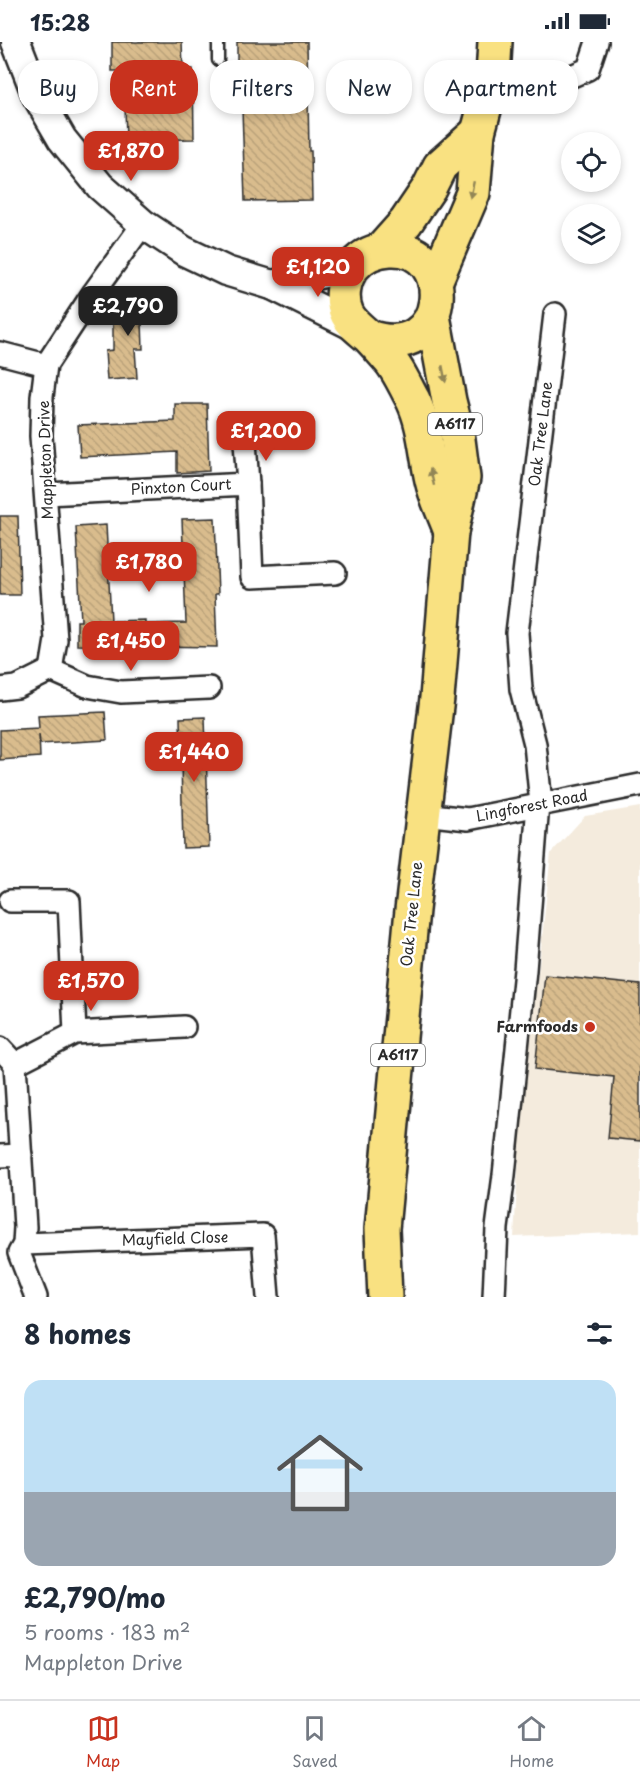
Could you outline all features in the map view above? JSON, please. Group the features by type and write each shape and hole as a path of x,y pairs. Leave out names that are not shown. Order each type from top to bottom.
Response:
{"main road":[{"name":"Oak Tree Lane","path":"494,60 495,42"},
{"name":"Oak Tree Lane","path":"385,1297 382,1229 423,813 437,698 451,532 463,478 458,432 449,401 433,316 437,293 435,282 473,193 478,132 483,114"},
{"path":"381,250 406,222 429,188 440,166 478,132"},
{"path":"354,266 366,255 381,250 395,249 408,252 420,259 429,269 435,282"},
{"name":"Oak Tree Lane","path":"354,266 346,280 343,297 347,313 390,360 414,403 433,482 451,532"},
{"path":"362,332 383,342 398,342 412,337 424,328 433,316"}],"street":[{"path":"16,42 37,96 62,140 100,186 143,224 184,251 226,271 272,285 362,332"},
{"path":"578,73 588,69 597,42"},
{"name":"Mappleton Drive","path":"51,670 56,640 42,436 42,397 46,365 94,292 143,224"},
{"path":"272,285 354,266"},
{"name":"Oak Tree Lane","path":"494,1297 497,1228 525,970 539,804 535,744 521,689 517,633 555,314"},
{"path":"0,353 46,365"},
{"path":"245,442 248,484"},
{"name":"Pinxton Court","path":"46,494 248,484 252,578 335,573"},
{"path":"0,689 17,687 51,670 87,686 121,692 209,688"},
{"name":"Lingforest Road","path":"423,813 468,819 640,785"},
{"path":"10,901 69,901 75,1033"},
{"path":"15,1064 75,1033 184,1028"},
{"path":"0,1048 15,1064 24,1244 19,1253 36,1297"},
{"path":"0,1156 21,1155"},
{"name":"Mayfield Close","path":"24,1244 263,1235 268,1297"}],"lane":[{"path":"218,42 218,60"}],"shaded area":[{"path":"640,807 640,1232 514,1237 523,1086 551,853 585,816"}],"building":[{"path":"112,42 182,42 183,60 112,60"},
{"path":"237,42 307,42 307,60 237,60"},
{"path":"125,114 194,114 194,139 126,140"},
{"path":"242,114 308,114 312,200 245,201"},
{"path":"150,293 152,321 127,322 142,322 143,349 135,349 137,378 107,380 105,351 113,350 113,322 124,322 123,294"},
{"path":"175,404 207,404 209,471 177,473 177,452 80,457 78,425 175,421"},
{"path":"0,516 18,516 20,595 0,595"},
{"path":"215,518 218,594 215,594 217,647 77,645 77,621 81,621 76,527 106,525 111,621 145,620 145,624 186,623 182,519"},
{"path":"105,712 107,740 40,744 39,734 40,757 0,760 0,730 39,728 38,715"},
{"path":"205,717 209,847 183,848 180,718"},
{"name":"Farmfoods","path":"545,975 640,985 640,1141 608,1138 614,1077 535,1069"}],"place":[{"name":"Farmfoods","path":"590,1027"}]}
